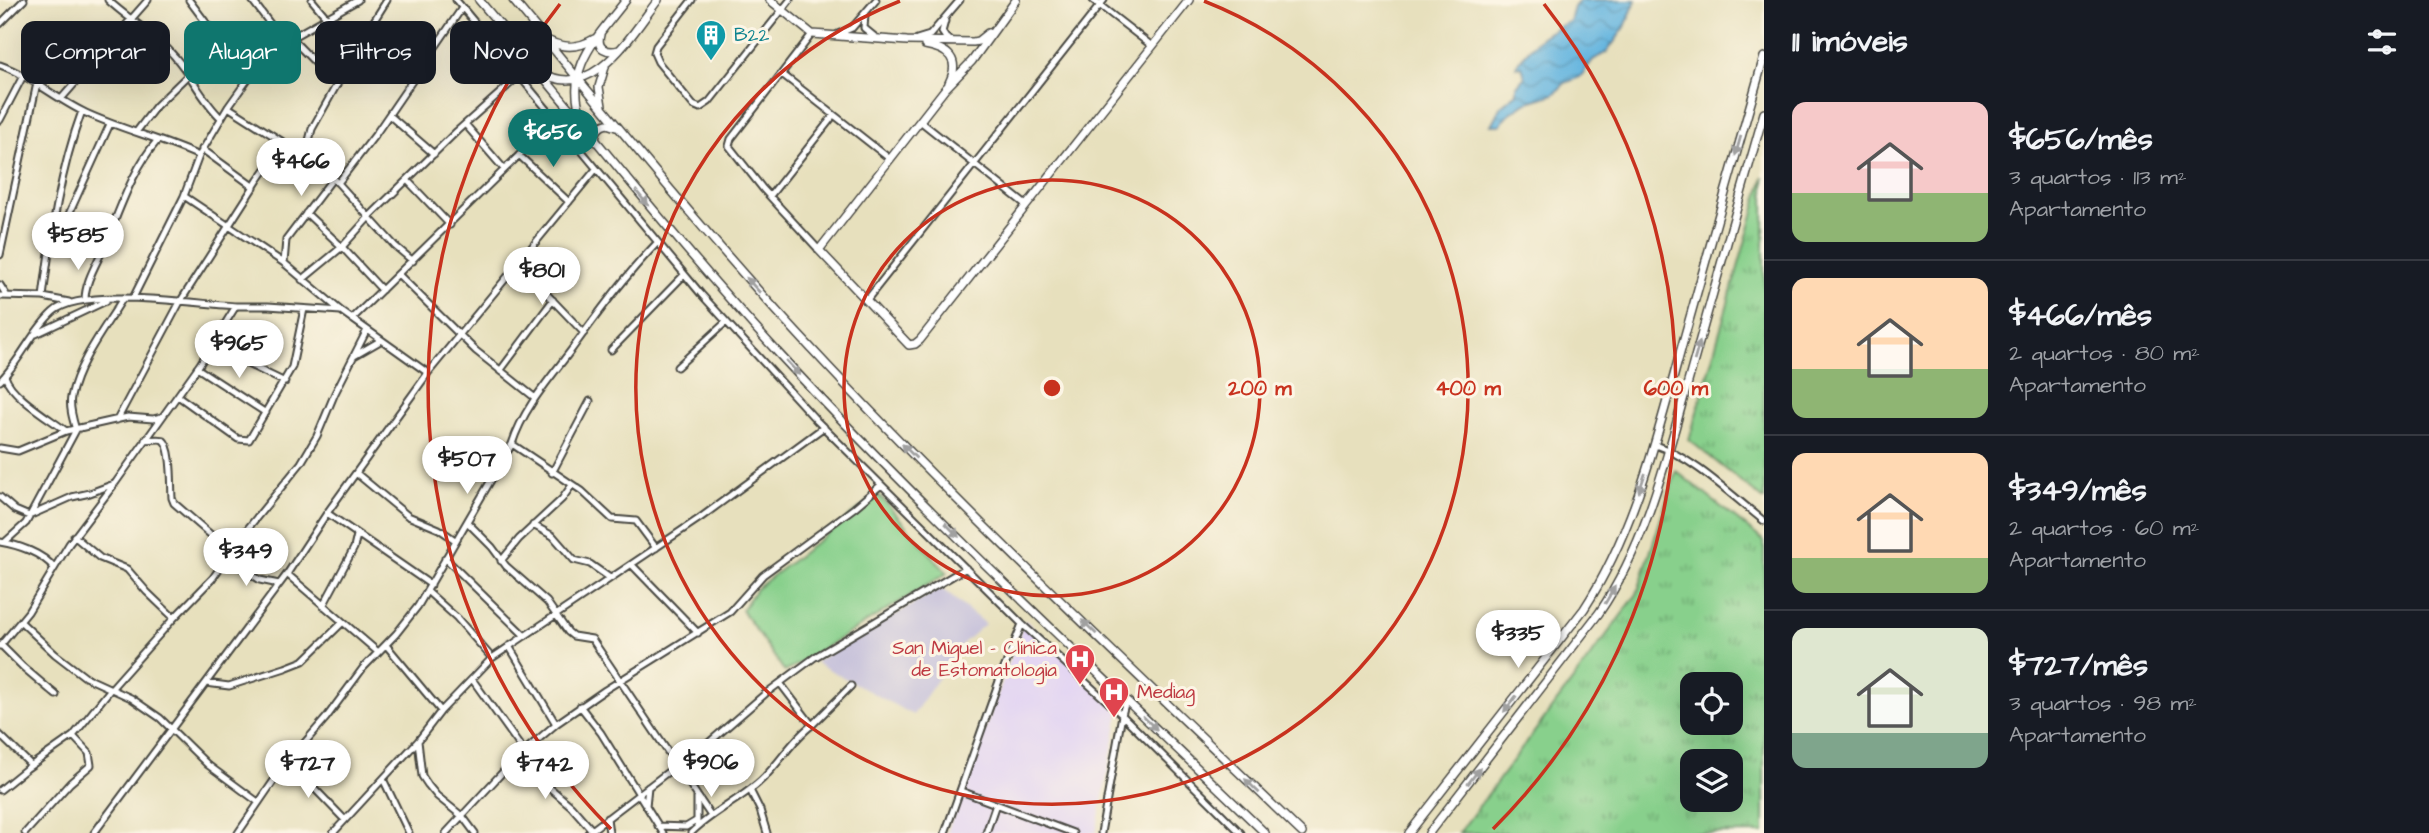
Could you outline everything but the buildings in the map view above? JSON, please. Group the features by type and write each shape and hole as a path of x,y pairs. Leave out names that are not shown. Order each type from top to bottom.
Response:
{"street":[{"path":"0,24 24,0"},
{"path":"108,0 167,48 184,70"},
{"path":"61,99 148,0"},
{"path":"188,0 204,21"},
{"path":"252,0 270,21"},
{"path":"312,0 327,18"},
{"path":"301,32 358,0"},
{"path":"305,156 312,129 387,0"},
{"path":"456,0 474,21"},
{"path":"479,0 497,21"},
{"path":"513,0 530,21"},
{"path":"598,145 579,112 577,79 582,61 626,0"},
{"path":"607,116 601,103 599,88 603,73 659,0"},
{"path":"692,0 656,46 654,53 658,62 693,104 700,108 709,102 790,0"},
{"path":"770,0 812,34 966,42 978,41 998,23"},
{"path":"832,36 849,31 876,0"},
{"path":"907,41 930,35 960,0"},
{"path":"819,250 945,89 971,61 1016,0"},
{"path":"1093,0 1102,3 1152,46"},
{"path":"812,34 729,142 731,149 819,250 904,342 910,345 915,344 1189,0"},
{"path":"866,301 1102,3"},
{"path":"338,184 463,8"},
{"path":"865,14 864,28 878,39"},
{"path":"948,15 942,32 946,38 957,42"},
{"path":"552,42 575,47 589,43 600,34"},
{"path":"600,34 599,42 603,49 610,52 619,50"},
{"path":"907,41 941,48 949,53 953,62 952,76 945,89"},
{"path":"949,53 957,42"},
{"path":"966,42 974,50 971,61"},
{"path":"552,48 747,278 861,402 1030,571 1302,833"},
{"path":"301,53 337,85"},
{"path":"1409,833 1576,619 1595,591 1627,525 1655,445 1764,57"},
{"path":"552,76 577,79 596,72 610,61"},
{"path":"953,62 959,66 971,61"},
{"path":"0,65 21,75"},
{"path":"782,74 890,159"},
{"path":"137,131 156,106 184,79"},
{"path":"0,120 21,80"},
{"path":"0,255 37,84"},
{"path":"38,84 82,111 110,124 200,153 254,187"},
{"path":"194,84 204,101 221,118"},
{"path":"133,298 184,196 200,153 244,84"},
{"path":"302,280 342,247 407,180 510,84"},
{"path":"526,84 684,275 824,427 1022,624 1122,715 1241,833"},
{"path":"549,84 727,297 837,415 1265,833"},
{"path":"228,107 305,156 333,178 395,246 413,261"},
{"path":"43,297 53,225 68,154 82,111"},
{"path":"1429,833 1610,597 1641,533 1669,449 1764,113"},
{"path":"388,115 434,154"},
{"path":"770,196 834,115"},
{"path":"352,319 555,120"},
{"path":"920,121 1026,205"},
{"path":"64,225 110,124"},
{"path":"466,124 504,169"},
{"path":"598,145 595,134 600,127 607,124 618,129"},
{"path":"85,300 89,280 138,168 157,141"},
{"path":"117,420 180,302 254,187 277,153 286,145"},
{"path":"519,155 569,202"},
{"path":"94,833 287,574 327,513 429,373 596,169"},
{"path":"284,262 286,240 333,178"},
{"path":"407,180 450,225"},
{"path":"184,196 284,262 302,280 380,341 429,373"},
{"path":"306,214 342,247 382,290"},
{"path":"53,225 82,229 95,240 102,251"},
{"path":"0,236 5,230"},
{"path":"238,833 289,762 378,652 408,620 429,589 455,540 468,523 512,444 534,397 621,283 657,243"},
{"path":"518,264 584,333"},
{"path":"398,274 460,335 534,397"},
{"path":"611,350 684,275"},
{"path":"0,285 3,296 43,297 69,302 133,298 341,311"},
{"path":"33,336 112,299"},
{"path":"3,542 22,528 30,516 76,430 71,395 87,359 123,299"},
{"path":"500,371 552,300"},
{"path":"65,431 2,378 52,313 69,302"},
{"path":"56,695 1,645 21,622 74,536 178,397 236,306"},
{"path":"178,397 238,439 249,440 292,367 304,309"},
{"path":"677,367 726,321"},
{"path":"0,790 73,736 110,690 228,559 249,527 304,458 367,330"},
{"path":"354,356 380,341"},
{"path":"212,347 285,382"},
{"path":"197,368 266,413"},
{"path":"552,473 590,401"},
{"path":"0,448 18,451 65,431 128,417 161,417"},
{"path":"333,833 418,741 441,711 492,659 632,565 824,427"},
{"path":"145,440 161,439 164,442 171,467 174,503 232,553"},
{"path":"512,444 588,496 612,519 636,521 656,548"},
{"path":"1655,445 1669,449 1687,460 1764,521"},
{"path":"356,473 408,516 439,529 455,540"},
{"path":"0,497 15,510 30,516 72,497 90,494 116,482"},
{"path":"501,561 533,525 562,499 572,485"},
{"path":"446,833 523,751 556,724 739,605 763,575 881,485"},
{"path":"327,513 429,589 492,659"},
{"path":"468,523 492,547 501,561 534,589 558,615 568,632 573,636 592,639 711,816"},
{"path":"533,525 553,536 574,560 590,564 610,578"},
{"path":"74,536 100,558 127,569 174,618"},
{"path":"323,606 354,548 357,536"},
{"path":"3,542 44,558 54,568"},
{"path":"446,558 525,636"},
{"path":"228,559 256,578 279,584"},
{"path":"632,565 698,633"},
{"path":"472,678 550,788 571,806 590,832 705,746 815,657 966,568"},
{"path":"287,574 378,652"},
{"path":"21,622 85,677 138,702 171,727 208,765 258,802"},
{"path":"206,683 234,685 285,668 303,660 342,623"},
{"path":"944,833 1022,624"},
{"path":"386,645 441,711"},
{"path":"509,646 556,724"},
{"path":"780,683 813,725"},
{"path":"658,826 686,827 697,824 750,790 762,780 799,736 851,687"},
{"path":"1101,833 1126,700"},
{"path":"580,706 601,733 663,833"},
{"path":"0,735 31,765"},
{"path":"25,833 69,783 91,765 89,753 73,736"},
{"path":"418,741 422,776 437,796 463,817 475,833"},
{"path":"289,762 345,820"},
{"path":"383,779 409,833"},
{"path":"646,806 648,787"},
{"path":"750,790 767,833"},
{"path":"961,791 1073,833"},
{"path":"691,833 697,824 696,795"},
{"path":"986,833 996,804"},
{"path":"607,818 609,833"}],"shaded area":[{"path":"941,588 985,624 962,644 913,715 815,662"},
{"path":"1025,620 1120,708 1096,833 947,833"}],"green space":[{"path":"1764,176 1764,500 1689,440"},
{"path":"1676,471 1764,541 1764,833 1459,833 1637,594"},
{"path":"878,494 947,573 785,672 742,610 756,589"}],"water":[{"path":"1580,0 1636,0 1625,27 1607,52 1593,60 1580,77 1565,83 1554,94 1525,103 1509,114 1500,125 1491,125 1501,106 1517,93 1517,86 1525,77 1522,66 1516,67 1520,60 1540,38 1570,21 1574,7"}],"place":[{"name":"B22","path":"711,62"},
{"name":"San Miguel - Clínica de Estomatologia","path":"1080,686"},
{"name":"Mediag","path":"1114,719"}]}
